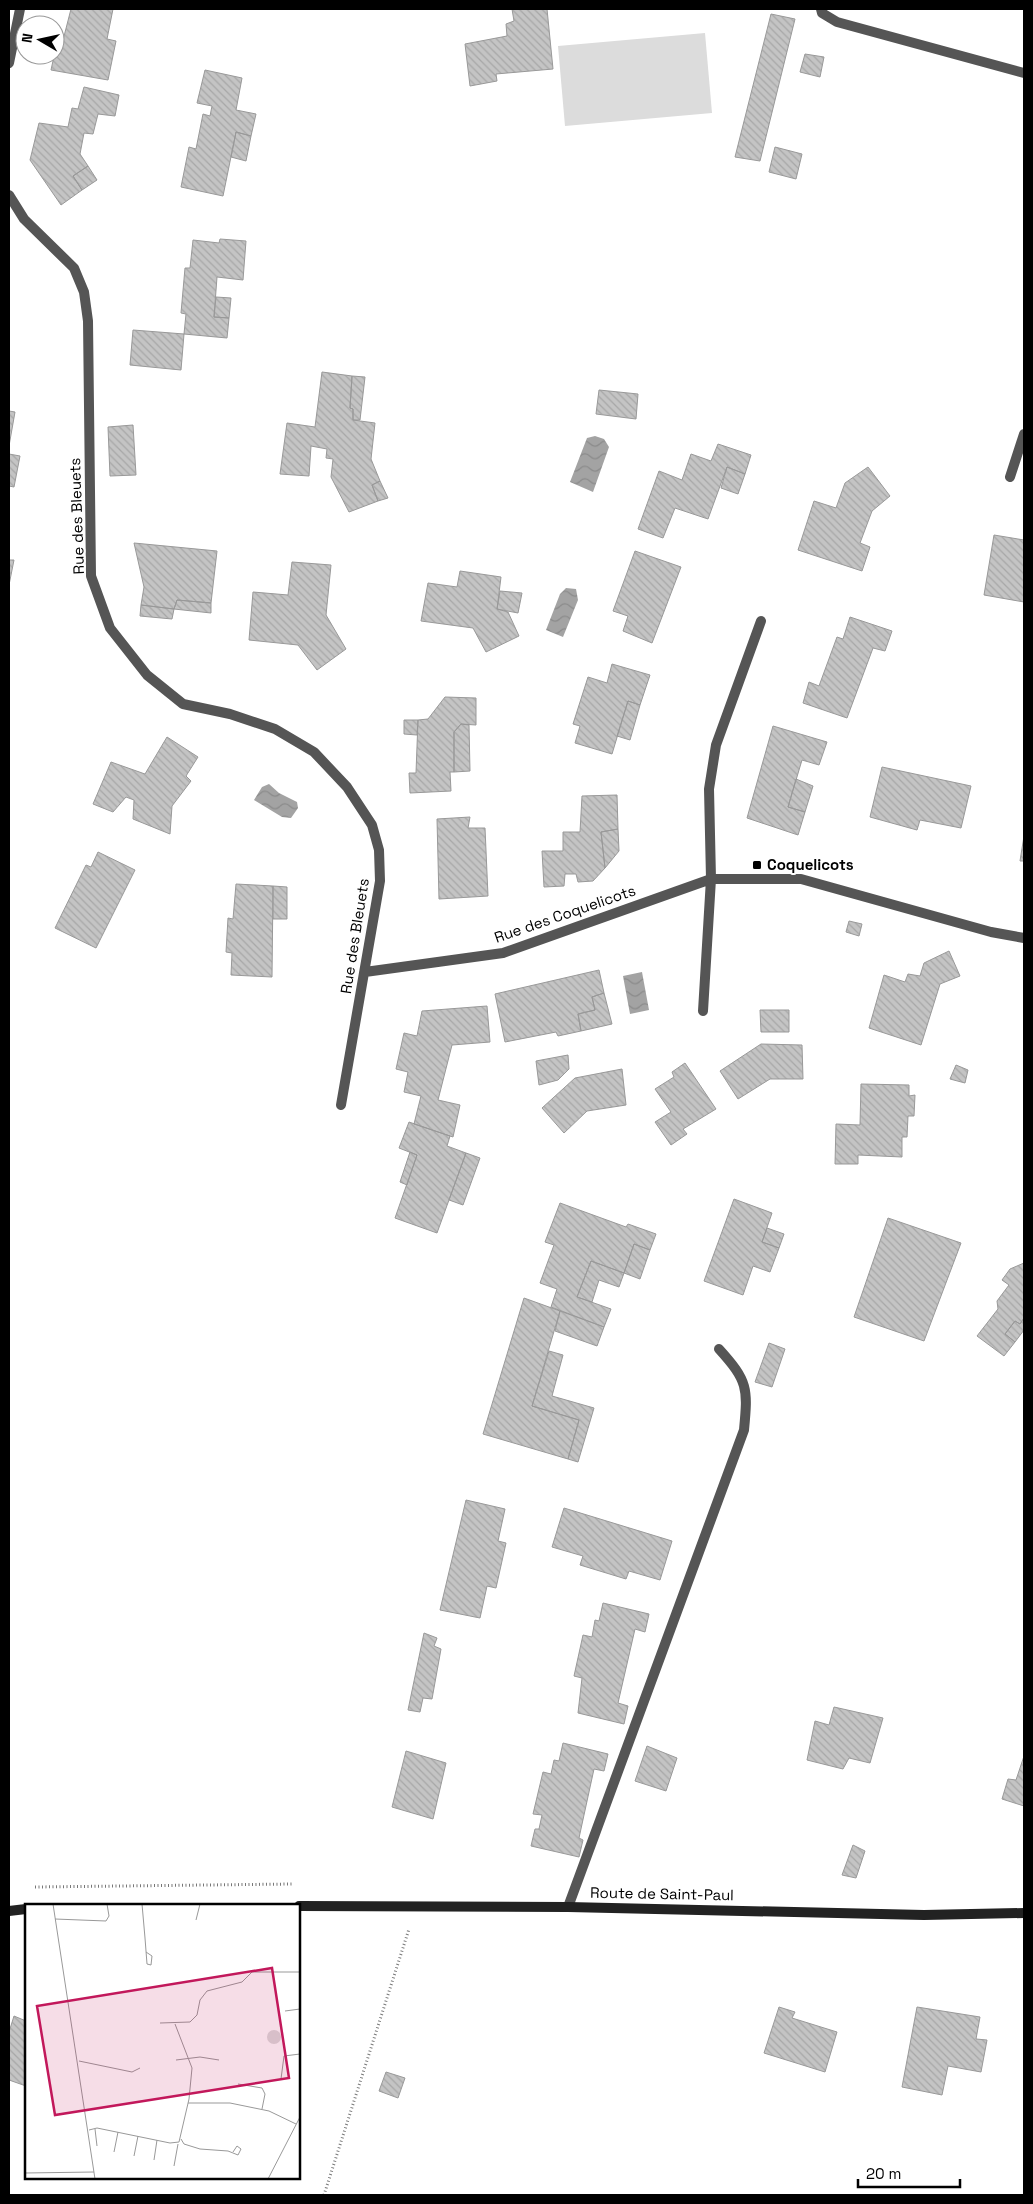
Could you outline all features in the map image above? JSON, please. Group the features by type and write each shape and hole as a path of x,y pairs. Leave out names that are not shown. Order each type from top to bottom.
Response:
{"street":[{"path":"9,63 20,9"},
{"path":"821,9 822,13 837,22 1024,73"},
{"name":"Rue des Bleuets","path":"9,195 24,219 74,268 84,292 88,321 91,576 110,628 148,675 183,704 230,714 275,729 314,752 347,787 372,825 379,850 380,881 341,1105"},
{"path":"1010,477 1024,434"},
{"path":"703,1011 711,879 709,789 716,744 761,621"},
{"name":"Rue des Coquelicots","path":"365,972 503,952 711,879 801,879 991,932 1024,938"},
{"path":"568,1907 744,1430 747,1393 736,1367 719,1349"},
{"name":"Route de Saint-Paul","path":"300,1906 568,1907 924,1915 1024,1913"},
{"path":"9,1911 25,1910"}],"path":[{"path":"324,2195 416,1906"}],"shaded area":[{"path":"705,33 712,113 565,126 558,46"}],"water":[{"path":"595,436 604,439 609,447 593,492 570,482 587,438"},
{"path":"566,588 576,589 578,600 563,637 546,630 560,594"},
{"path":"269,784 279,793 297,802 298,808 291,818 282,817 254,800 262,787"},
{"path":"642,972 649,1010 630,1014 623,976"}],"building":[{"path":"71,9 113,9 107,39 116,41 108,80 51,70 52,65 65,65 65,32"},
{"path":"512,9 547,9 553,69 496,74 497,81 470,86 465,44 507,36 506,24 514,21"},
{"path":"771,14 795,19 760,161 735,157"},
{"path":"805,54 824,57 820,77 800,72"},
{"path":"205,70 242,78 236,110 256,114 251,136 236,132 223,196 181,187 189,147 196,149 203,114 210,116 212,106 197,103"},
{"path":"84,87 119,95 115,116 98,114 93,134 84,133 80,154 88,166 73,176 82,190 61,205 30,160 39,123 68,127 72,108 78,109"},
{"path":"236,132 251,136 246,161 231,157"},
{"path":"775,147 802,154 796,179 769,172"},
{"path":"88,166 97,180 82,190 73,176"},
{"path":"220,239 246,241 243,280 217,277 214,317 229,318 227,338 184,334 186,314 181,313 185,268 190,268 193,240 219,243"},
{"path":"216,297 231,298 229,318 214,317"},
{"path":"133,330 184,334 181,370 130,365"},
{"path":"322,372 352,376 350,408 353,409 353,420 375,423 371,459 380,481 372,485 378,501 349,512 331,477 333,459 326,458 327,449 311,446 309,476 280,474 287,423 315,427"},
{"path":"352,376 365,377 360,420 353,420 353,409 350,408"},
{"path":"599,390 638,394 636,419 596,414"},
{"path":"9,411 15,412 9,446"},
{"path":"133,425 136,475 110,476 108,427"},
{"path":"718,444 751,455 745,474 727,467 708,519 675,508 663,538 638,529 659,471 682,480 691,454 711,461"},
{"path":"9,454 20,456 14,487 9,486"},
{"path":"727,467 745,474 738,494 721,488"},
{"path":"868,467 890,496 872,511 860,543 870,547 862,571 798,550 814,501 836,508 845,483"},
{"path":"380,481 388,498 378,501 372,485"},
{"path":"994,535 1024,540 1024,602 984,595"},
{"path":"134,543 217,551 211,603 177,600 174,609 141,605 144,587"},
{"path":"635,551 681,567 652,643 623,631 628,616 613,611"},
{"path":"9,560 14,560 9,585"},
{"path":"292,562 331,565 326,615 346,649 317,670 298,645 249,640 253,592 288,595"},
{"path":"460,571 501,577 497,609 508,612 519,636 486,652 473,628 421,621 428,583 457,587"},
{"path":"500,591 522,593 518,613 497,609"},
{"path":"177,600 211,603 211,613 174,609"},
{"path":"141,605 174,609 172,619 140,616"},
{"path":"850,617 892,631 885,651 873,648 847,718 803,703 809,682 819,686 837,637 843,639"},
{"path":"612,664 650,675 640,705 628,701 612,754 575,743 580,726 573,724 588,677 607,683"},
{"path":"445,697 476,698 476,725 461,724 454,732 454,772 450,772 451,791 410,793 409,773 416,773 418,720 428,719"},
{"path":"628,701 640,705 630,740 617,736"},
{"path":"404,720 418,720 417,735 404,734"},
{"path":"461,724 469,725 470,771 454,772 454,732"},
{"path":"773,726 827,742 819,765 802,760 788,807 805,812 798,835 747,818"},
{"path":"167,737 198,757 186,776 191,781 172,806 170,834 133,819 134,800 126,797 113,812 93,804 111,762 145,774"},
{"path":"882,767 971,786 961,828 920,820 917,830 870,817"},
{"path":"796,779 813,786 805,812 788,807"},
{"path":"617,795 618,829 601,832 605,868 593,881 578,882 576,874 565,874 564,886 544,887 542,851 563,851 563,832 580,832 582,796"},
{"path":"470,817 468,828 485,828 488,896 439,899 437,819"},
{"path":"618,829 619,851 605,868 601,832"},
{"path":"1024,836 1024,861 1020,861"},
{"path":"98,852 135,870 96,948 55,928 86,865 91,867"},
{"path":"236,884 273,886 272,977 231,975 232,953 226,952 228,918 233,919"},
{"path":"273,886 287,887 287,919 273,919"},
{"path":"849,921 862,924 859,936 846,932"},
{"path":"949,951 960,976 940,984 921,1045 869,1028 884,975 905,982 908,974 920,976 924,963"},
{"path":"599,970 604,993 592,997 595,1010 578,1014 581,1031 558,1036 556,1032 505,1042 495,994"},
{"path":"604,993 612,1024 581,1031 578,1014 595,1010 592,997"},
{"path":"487,1006 490,1042 452,1045 438,1100 460,1105 453,1137 414,1124 421,1096 404,1092 408,1072 396,1069 404,1033 417,1036 422,1011"},
{"path":"760,1010 789,1010 789,1032 761,1032"},
{"path":"761,1044 802,1045 803,1079 770,1079 738,1099 720,1071"},
{"path":"568,1055 569,1069 558,1080 539,1085 536,1061"},
{"path":"685,1063 716,1109 683,1129 687,1134 671,1145 655,1122 671,1112 655,1089 674,1077 672,1072"},
{"path":"956,1065 968,1070 965,1083 950,1079"},
{"path":"622,1069 626,1105 587,1111 564,1133 542,1108 575,1078"},
{"path":"861,1084 909,1085 909,1096 915,1095 914,1116 908,1116 907,1137 902,1137 902,1157 858,1155 858,1164 835,1164 836,1124 860,1125"},
{"path":"409,1122 450,1136 447,1146 466,1153 437,1233 395,1218 417,1155 399,1148"},
{"path":"410,1152 417,1155 407,1185 400,1182"},
{"path":"466,1153 480,1158 463,1205 449,1200"},
{"path":"734,1199 772,1213 762,1242 779,1248 770,1272 753,1266 743,1295 704,1281"},
{"path":"560,1203 626,1227 628,1224 656,1234 650,1250 634,1244 624,1273 591,1261 577,1297 611,1309 604,1327 551,1307 557,1289 540,1283 554,1245 545,1242"},
{"path":"888,1218 961,1243 924,1341 854,1317"},
{"path":"767,1228 784,1234 779,1248 762,1242"},
{"path":"634,1244 650,1250 640,1279 624,1273"},
{"path":"591,1261 624,1273 619,1287 599,1280 592,1302 577,1297"},
{"path":"1024,1263 1024,1318 1020,1324 1015,1321 1005,1334 1015,1342 1004,1356 977,1336 998,1309 997,1301 1009,1285 1002,1280 1010,1269"},
{"path":"524,1298 560,1311 532,1406 579,1420 568,1459 483,1434"},
{"path":"560,1311 604,1327 597,1346 555,1331"},
{"path":"1024,1318 1024,1330 1015,1342 1005,1334 1015,1321 1020,1324"},
{"path":"769,1343 785,1349 772,1387 755,1382"},
{"path":"549,1351 563,1355 552,1396 594,1408 578,1462 568,1459 579,1420 532,1406"},
{"path":"466,1500 505,1509 498,1541 506,1543 496,1588 487,1586 480,1618 440,1610"},
{"path":"564,1508 672,1541 660,1580 629,1571 626,1579 580,1565 583,1556 552,1547"},
{"path":"603,1603 649,1614 645,1632 635,1629 618,1703 628,1706 624,1724 578,1713 582,1678 574,1676 583,1635 592,1637 595,1620 599,1621"},
{"path":"424,1633 437,1638 434,1646 441,1649 432,1699 423,1698 420,1712 408,1710"},
{"path":"834,1707 883,1718 870,1763 849,1758 843,1769 807,1760 815,1721 829,1725"},
{"path":"563,1743 608,1754 604,1771 594,1769 579,1838 583,1840 579,1857 531,1846 535,1829 539,1829 542,1815 533,1814 543,1772 551,1774 554,1760 559,1761"},
{"path":"647,1746 677,1758 666,1791 635,1781"},
{"path":"406,1751 446,1763 433,1819 392,1807"},
{"path":"1024,1756 1024,1806 1002,1799 1008,1779 1016,1780"},
{"path":"853,1845 865,1851 856,1878 842,1875"},
{"path":"779,2007 795,2012 792,2018 837,2032 825,2072 764,2053"},
{"path":"917,2007 980,2017 976,2039 987,2040 981,2072 948,2066 942,2095 902,2087"},
{"path":"14,2016 25,2021 25,2086 9,2080 9,2032"},
{"path":"386,2072 405,2078 398,2098 379,2091"}],"place":[{"name":"Coquelicots","path":"757,865"}]}
